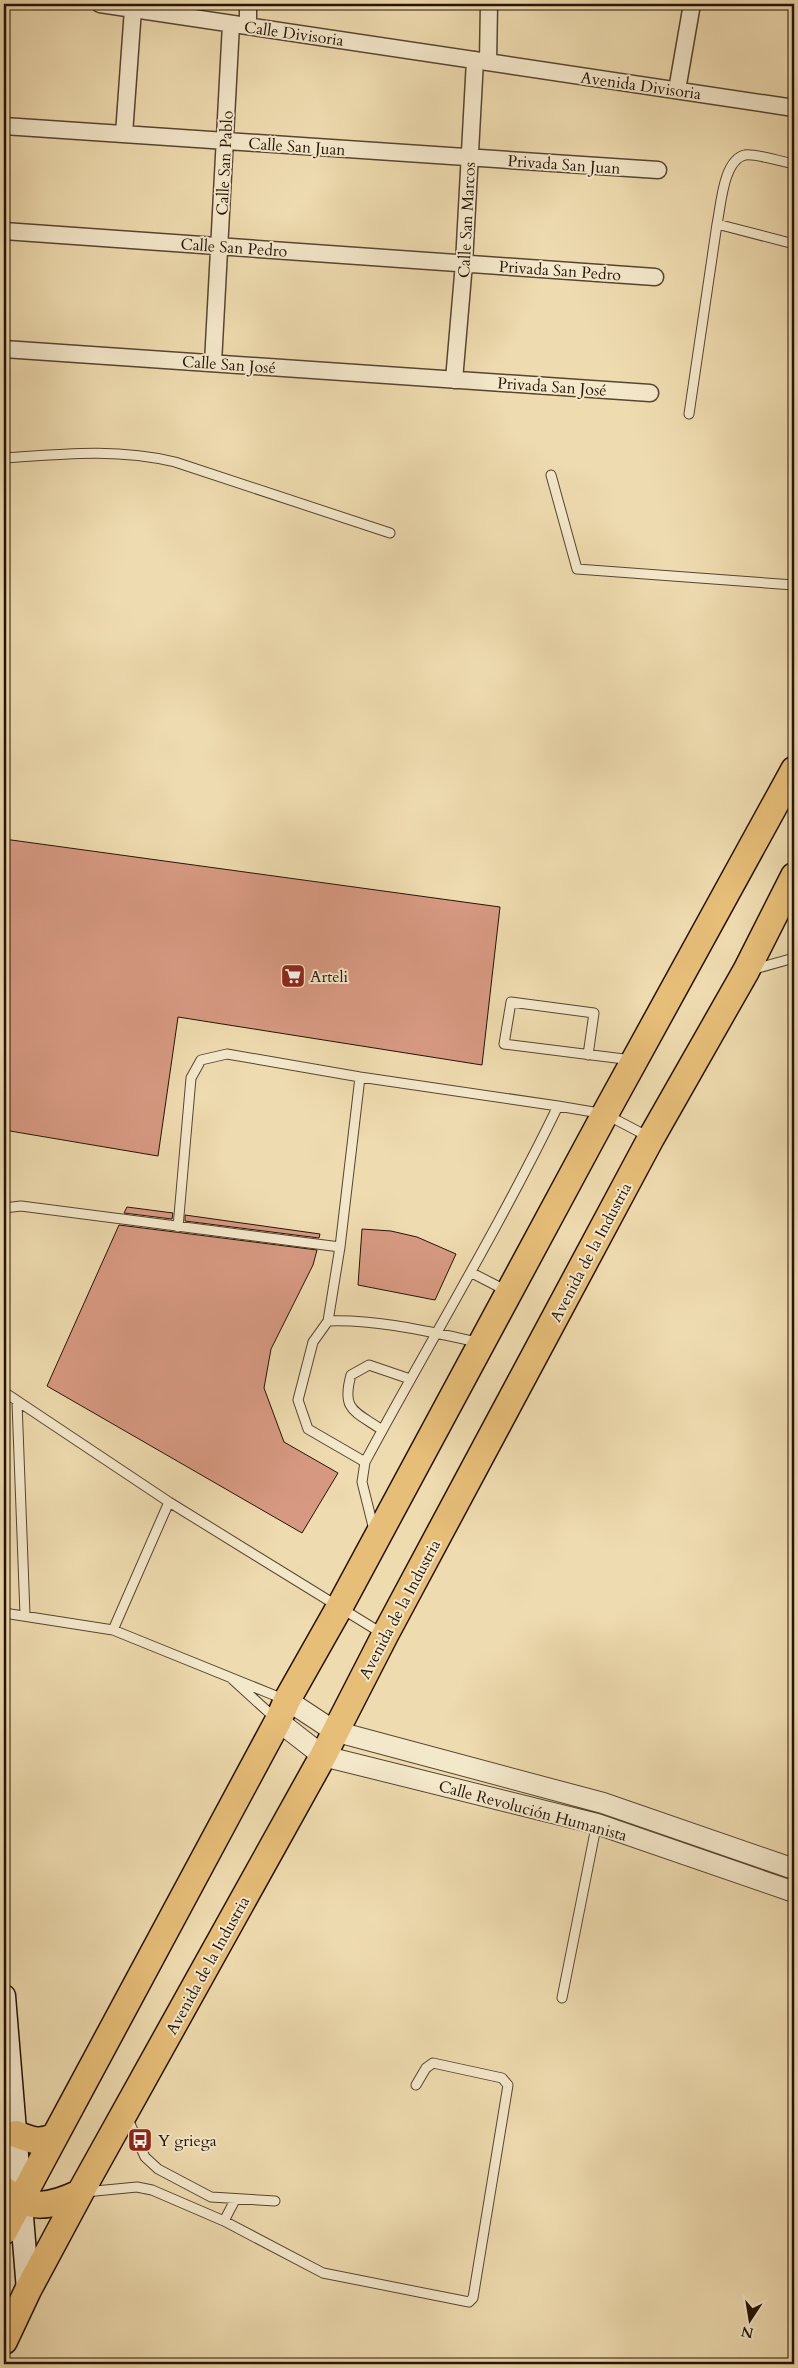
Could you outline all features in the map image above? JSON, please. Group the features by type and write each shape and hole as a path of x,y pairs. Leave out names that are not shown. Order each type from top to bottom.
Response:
{"main road":[{"path":"4,2231 12,2195 55,2136 282,1710 794,770"},
{"name":"Avenida de la Industria","path":"4,2341 28,2290 80,2193 323,1756 334,1731 651,1138 746,971 794,876"},
{"path":"4,1996 12,2195 28,2290"},
{"path":"10,2136 36,2142 46,2141 55,2136"},
{"path":"12,2195 38,2205 58,2204 80,2193"}],"street":[{"name":"Calle Divisoria","path":"100,4 482,61"},
{"name":"Calle San Pablo","path":"214,363 225,141 239,25 248,4"},
{"name":"Calle San Marcos","path":"454,380 464,264 470,157 489,4"},
{"path":"677,90 692,4"},
{"path":"4,126 124,134 133,9"},
{"name":"Avenida Divisoria","path":"482,61 794,108"},
{"name":"Calle San Juan","path":"124,134 470,157"},
{"name":"Privada San Juan","path":"470,157 658,170"},
{"name":"Calle San Pedro","path":"4,231 464,264"},
{"name":"Privada San Pedro","path":"464,264 655,277"},
{"name":"Calle San José","path":"4,348 454,380"},
{"name":"Privada San José","path":"454,380 650,393"},
{"name":"Calle Revolución Humanista","path":"282,1710 334,1731 604,1803 794,1869"},
{"name":"Calle Revolución Humanista","path":"282,1710 323,1756 596,1824 794,1892"}],"lane":[{"path":"688,414 727,171 738,158 746,155 794,164"},
{"path":"717,224 794,244"},
{"path":"4,458 105,452 147,455 175,462 390,533"},
{"path":"551,475 577,569 794,585"},
{"path":"746,971 794,958"},
{"path":"588,1055 594,1013 511,1002 504,1044 588,1055 634,1061"},
{"path":"178,1227 191,1078 201,1060 227,1054 360,1077 605,1114 651,1138"},
{"path":"360,1077 340,1247 328,1321 312,1342 298,1400 308,1429 365,1462"},
{"path":"376,1538 362,1482 365,1462 435,1332 472,1273 558,1106"},
{"path":"4,1208 21,1206 340,1247"},
{"path":"472,1273 509,1292"},
{"path":"328,1321 347,1320 435,1332 481,1343"},
{"path":"382,1430 351,1408 346,1393 350,1375 369,1365 410,1379"},
{"path":"4,1392 169,1502 385,1635"},
{"path":"17,1402 25,1615"},
{"path":"113,1630 169,1502"},
{"path":"4,1612 113,1630 226,1674 282,1710"},
{"path":"226,1674 282,1710"},
{"path":"562,1998 596,1824 604,1803"},
{"path":"80,2193 137,2187 152,2190 224,2221 323,2273 469,2302 473,2298 508,2085 502,2078 433,2063 426,2068 416,2085"},
{"path":"124,2112 145,2157 158,2169 211,2197 275,2201"},
{"path":"224,2221 235,2200"}],"building":[{"path":"4,839 500,907 482,1065 178,1017 158,1156 4,1130"},
{"path":"127,1207 173,1213 172,1219 124,1213"},
{"path":"185,1215 320,1234 319,1238 185,1221"},
{"path":"119,1225 317,1250 313,1265 271,1349 264,1388 284,1442 338,1473 302,1533 47,1386"},
{"path":"362,1229 391,1231 417,1237 456,1254 435,1300 358,1285"}],"place":[{"name":"Arteli","path":"293,976"},
{"name":"Y griega","path":"140,2140"}]}
